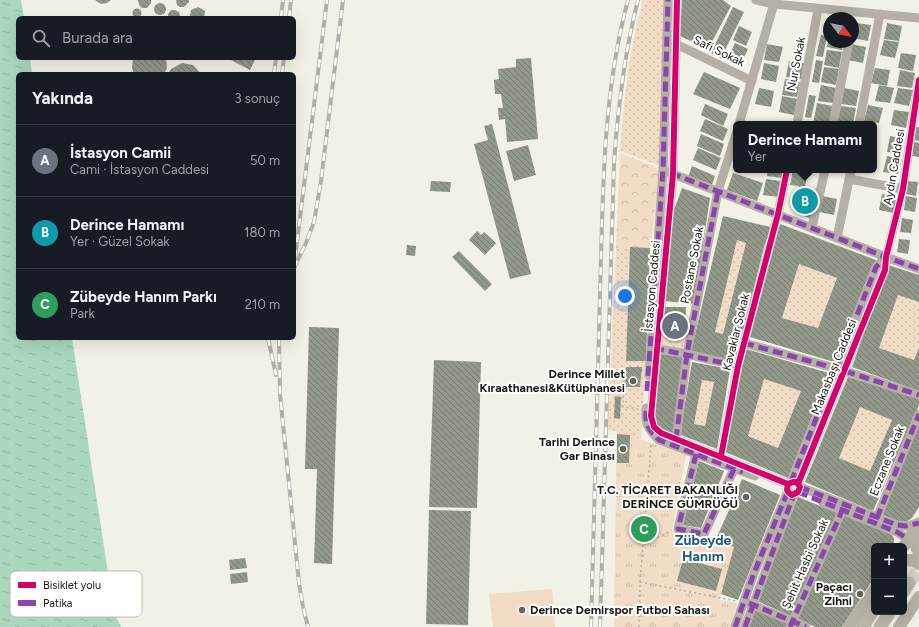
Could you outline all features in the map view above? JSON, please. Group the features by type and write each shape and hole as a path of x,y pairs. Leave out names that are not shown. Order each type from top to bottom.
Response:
{"highway":[{"path":"863,627 871,614"},
{"path":"880,627 888,615"}],"main road":[{"path":"914,532 915,543 919,552"},
{"path":"907,560 914,560 919,564"},
{"path":"849,627 871,594"},
{"path":"899,627 919,597"}],"street":[{"name":"İstasyon Caddesi","path":"668,0 663,170 651,416 654,427 661,433 721,456 842,511 897,532 914,532"},
{"name":"İstasyon Caddesi","path":"677,0 673,174 646,424 650,431 659,440 734,469 793,488"},
{"path":"756,0 836,12"},
{"path":"740,121 775,2"},
{"name":"Nur Sokak","path":"798,121 818,9"},
{"path":"860,121 880,14"},
{"path":"859,15 880,14 919,18"},
{"name":"Safi Sokak","path":"676,44 752,81"},
{"path":"834,121 848,48"},
{"name":"Aydın Caddesi","path":"886,257 902,189 919,80"},
{"name":"Postane Sokak","path":"676,439 687,354 718,191 733,144"},
{"path":"663,170 886,257 919,268"},
{"path":"778,214 786,173"},
{"path":"812,228 824,173"},
{"path":"837,238 850,174 902,189"},
{"name":"Kavaklar Sokak","path":"721,456 738,366 778,214"},
{"name":"Makasbaşı Caddesi","path":"735,627 748,603 840,370 885,270 886,257"},
{"path":"744,343 840,370 919,395"},
{"path":"654,348 738,366"},
{"name":"Eczane Sokak","path":"877,518 919,414"},
{"path":"696,454 678,529 704,534 734,469"},
{"path":"793,488 897,526 906,526 914,532"},
{"name":"Şehit Hasbi Sokak","path":"791,624 842,511"},
{"path":"748,603 791,624 806,627"},
{"name":"Makasbaşı Caddesi","path":"745,627 748,603"}],"path":[{"path":"626,376 624,380 623,407 642,410"},
{"path":"639,627 640,582 651,440"},
{"path":"647,499 690,478"},
{"path":"644,544 678,529"},
{"path":"640,582 748,603"}],"green space":[{"path":"643,0 667,0 661,166 620,151 625,94 634,37"},
{"path":"620,153 659,168 660,175 650,248 616,248"},
{"path":"737,240 746,243 723,334 715,332"},
{"path":"630,247 626,361 646,361 641,439 648,442 614,627 617,431 608,430 616,248"},
{"path":"799,264 837,278 818,328 782,318"},
{"path":"898,295 919,302 919,347 914,360 879,348"},
{"path":"660,333 689,334 686,353 659,347"},
{"path":"764,379 801,391 778,448 748,436"},
{"path":"702,380 714,382 705,426 694,424"},
{"path":"860,407 892,420 870,471 839,458"},
{"path":"617,431 686,455 672,531 734,547 719,600 737,603 731,627 614,627"},
{"path":"907,564 918,570 918,581 915,586 907,580"},
{"name":"Derince Demirspor Futbol Sahası","path":"552,589 555,627 493,627 489,594"}],"water":[{"path":"0,0 21,0 24,16 16,16 16,60 30,60 32,72 16,72 16,340 72,340 108,571 10,571 10,617 116,617 121,627 0,627"}],"building":[{"path":"95,0 111,0 107,3 101,4"},
{"path":"138,0 151,0 151,3 147,8 142,8 139,5"},
{"path":"176,0 189,0 189,2 184,7 180,7 177,5"},
{"path":"682,0 723,0 731,6 708,49 680,36"},
{"path":"162,3 165,4 165,14 158,15 155,14 154,7 155,4"},
{"path":"198,7 205,11 204,16 190,16 191,10"},
{"path":"733,7 744,12 721,58 711,53"},
{"path":"135,9 139,9 141,11 140,16 133,15 133,11"},
{"path":"171,10 175,10 179,12 180,16 168,16"},
{"path":"859,23 871,25 868,41 859,39"},
{"path":"887,23 902,26 899,41 884,39"},
{"path":"739,26 752,32 746,46 733,40"},
{"path":"821,35 823,35 823,48 825,48 823,57 816,56"},
{"path":"884,40 899,42 895,58 880,55"},
{"path":"735,43 748,49 741,63 728,58"},
{"path":"767,44 783,47 779,62 764,60"},
{"path":"859,46 866,47 863,63 848,60 850,48 859,48"},
{"path":"832,48 842,48 842,50"},
{"path":"827,50 842,52 839,68 824,65"},
{"path":"901,53 916,55 913,71 898,68"},
{"path":"531,58 538,139 507,142 505,119 499,120 498,108 503,108 501,94 495,94 494,80 499,79 498,69 516,67 516,59"},
{"path":"133,60 166,60 167,68 165,72 133,72"},
{"path":"231,60 255,60 250,70"},
{"path":"816,60 823,61 819,83 812,82"},
{"path":"789,61 804,63 801,79 786,77"},
{"path":"182,63 193,65 199,72 169,72 171,69"},
{"path":"764,63 779,66 776,82 761,79"},
{"path":"824,67 839,69 836,85 821,82"},
{"path":"875,68 890,70 887,86 871,83"},
{"path":"900,70 915,73 912,88 897,86"},
{"path":"704,72 740,88 730,109 693,94"},
{"path":"785,79 800,82 797,97 782,95"},
{"path":"821,85 836,88 833,103 818,101"},
{"path":"879,85 894,88 890,103 875,101"},
{"path":"759,88 774,91 771,107 755,104"},
{"path":"844,88 859,91 856,106 841,104"},
{"path":"898,88 913,90 909,106 894,103"},
{"path":"809,95 816,96 811,118 805,117"},
{"path":"782,96 797,99 794,115 779,112"},
{"path":"817,103 833,106 830,121 814,121"},
{"path":"705,104 728,114 723,126 701,115"},
{"path":"868,105 883,108 879,123 877,123 877,121 864,121"},
{"path":"841,106 856,108 854,121 837,121"},
{"path":"894,110 909,112 906,128 891,125"},
{"path":"705,119 728,129 723,141 700,131"},
{"path":"492,124 531,274 510,279 474,144 488,140 484,126"},
{"path":"916,127 919,127 919,141 914,140"},
{"path":"701,134 724,144 720,156 697,146"},
{"path":"890,136 905,139 902,154 887,152"},
{"path":"914,142 919,143 919,157 912,156"},
{"path":"528,145 536,175 514,181 506,151"},
{"path":"698,148 721,158 716,170 693,160"},
{"path":"887,156 902,159 898,174 883,172"},
{"path":"692,166 715,176 711,188 688,178"},
{"path":"733,173 763,183 757,201 727,190"},
{"path":"768,173 783,173 782,178 767,176"},
{"path":"792,173 807,173 805,187 817,190 811,219 795,212 799,186 790,185"},
{"path":"766,179 781,181 778,197 763,195"},
{"path":"431,181 451,182 450,192 430,191"},
{"path":"908,181 918,182 916,196 906,194"},
{"path":"682,188 710,198 694,304 664,301 674,210"},
{"path":"882,194 897,197 894,213 879,210"},
{"path":"822,196 837,199 834,215 819,212"},
{"path":"906,196 917,198 915,212 904,210"},
{"path":"723,216 771,227 764,247 735,363 691,352","holes":["737,240 746,243 723,334 715,332"]},
{"path":"902,218 913,220 911,233 900,232"},
{"path":"780,224 876,260 834,362 750,337","holes":["799,264 837,278 818,328 782,318"]},
{"path":"477,231 481,235 484,232 496,243 485,255 469,240"},
{"path":"899,239 910,240 908,254 897,252"},
{"path":"407,245 416,246 415,256 406,255"},
{"path":"630,247 650,248 646,361 626,361"},
{"path":"459,251 492,284 485,291 452,257"},
{"path":"888,265 919,275 919,302 898,295 879,348 914,360 919,348 919,391 852,367"},
{"path":"664,307 686,307 685,334 664,333"},
{"path":"309,327 339,328 332,564 314,563 317,469 305,469"},
{"path":"746,349 829,373 788,478 725,452","holes":["764,379 801,391 778,448 748,436"]},
{"path":"659,351 686,355 675,435 662,430 656,425 654,416"},
{"path":"434,360 481,362 477,508 429,507"},
{"path":"692,362 730,369 717,449 681,435","holes":["702,380 714,382 705,426 694,424"]},
{"name":"Derince Millet Kıraathanesi&Kütüphanesi","path":"626,367 642,367 640,387 625,387"},
{"path":"848,377 919,399 919,405 873,511 805,482","holes":["860,407 892,420 870,471 839,458"]},
{"path":"615,396 621,397 620,419 614,418"},
{"path":"919,423 919,507 912,518 904,523 881,515"},
{"name":"Tarihi Derince Gar Binası","path":"617,434 630,435 629,463 617,463"},
{"path":"699,461 724,471 701,528 683,525"},
{"path":"742,479 780,495 738,600 721,594 734,547 715,541"},
{"path":"798,497 837,513 791,616 757,601"},
{"path":"429,510 471,511 468,625 426,624"},
{"path":"843,515 892,535 894,543 871,543 871,583 842,627 815,627 797,618"},
{"path":"245,558 247,568 230,570 229,560"},
{"path":"683,559 722,569 716,591 677,581"},
{"path":"247,572 248,582 231,584 230,574"},
{"path":"754,609 789,622 787,627 748,627"}],"tunnel":[{"path":"909,583 919,569"}],"railway":[{"path":"281,16 283,0"},
{"path":"289,16 291,0"},
{"path":"296,250 327,0"},
{"path":"296,264 314,222 321,181 343,0"},
{"path":"591,627 605,146 613,73 619,36 628,0"},
{"path":"600,627 614,163 622,81 638,0"},
{"path":"274,72 276,60"},
{"path":"282,72 284,60"},
{"path":"268,340 276,375"},
{"path":"279,340 280,394 299,583 308,627"}],"marked path":[{"path":"647,391 663,170 668,0"},
{"path":"671,173 919,269"},
{"path":"676,439 687,354 718,191"},
{"path":"791,482 876,267 886,257"},
{"path":"744,343 845,371 919,395"},
{"path":"654,348 738,366"},
{"path":"646,411 648,427 659,440 743,472"},
{"path":"877,518 919,414"},
{"path":"696,454 678,529 704,534 734,469"},
{"path":"800,487 897,525 906,526 919,523"},
{"path":"735,627 754,573 788,491"},
{"path":"798,492 897,532 908,539"},
{"path":"745,627 794,494"},
{"path":"790,627 842,511"},
{"path":"749,603 806,627"}],"cycle path":[{"path":"677,0 673,174 651,416 654,427 661,433 788,484 797,482 800,487 798,492 792,495 789,493 787,490 788,484"},
{"path":"798,484 885,270 886,257 903,189 919,80"},
{"path":"721,456 738,366 778,214 786,173"}],"place":[{"name":"Derince Hamamı","path":"805,201"},
{"name":"İstasyon Camii","path":"675,326"},
{"name":"Derince Millet Kıraathanesi&Kütüphanesi","path":"633,381"},
{"name":"Tarihi Derince Gar Binası","path":"623,449"},
{"name":"T.C. TİCARET BAKANLIĞI DERİNCE GÜMRÜĞÜ","path":"746,497"},
{"name":"Zübeyde Hanım Parkı","path":"644,529"},
{"name":"Paçacı Zihni","path":"860,594"},
{"name":"Derince Demirspor Futbol Sahası","path":"522,610"}],"district":[{"name":"Zübeyde Hanım","path":"703,548"}]}
